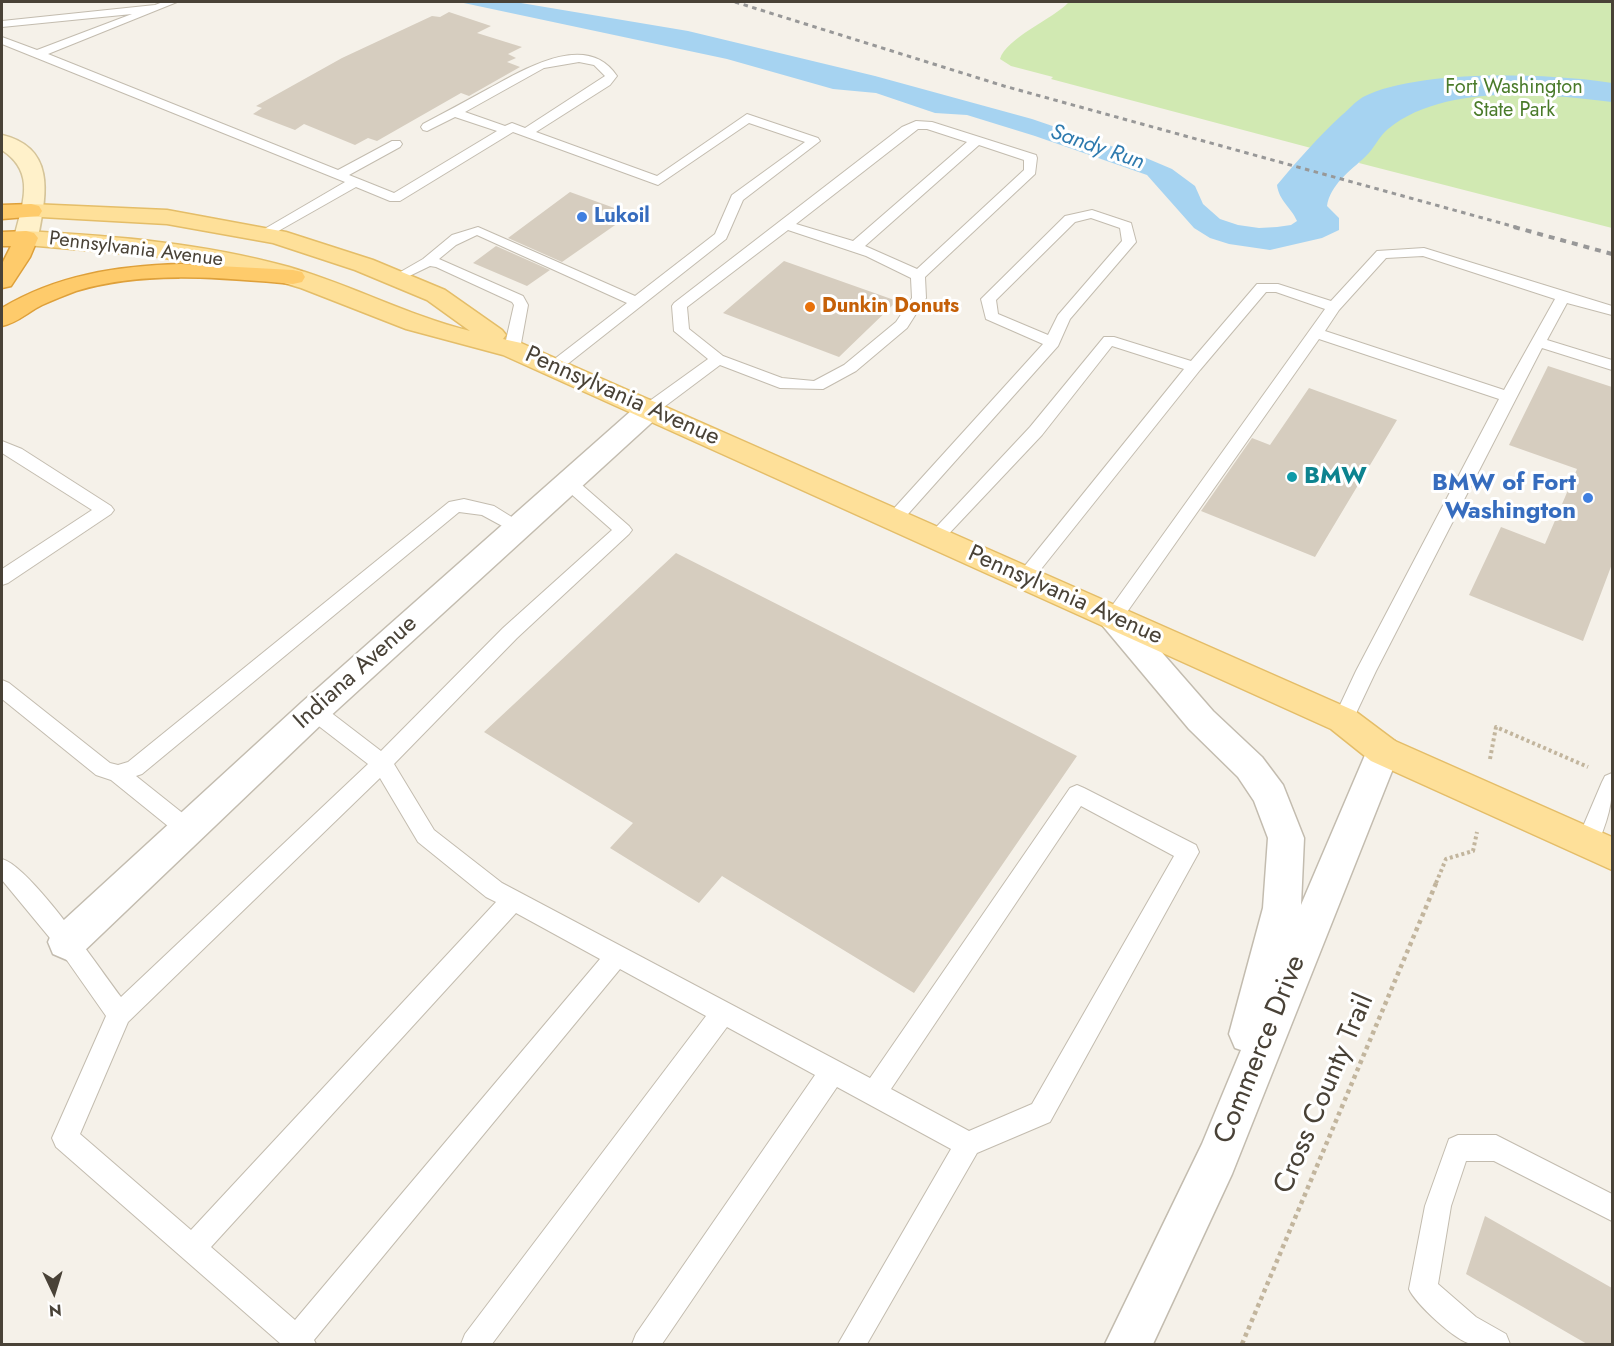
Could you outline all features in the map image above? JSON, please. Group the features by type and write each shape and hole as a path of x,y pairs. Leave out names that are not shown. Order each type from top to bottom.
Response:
{"highway":[{"path":"2,212 31,211"},
{"path":"2,238 26,238 18,257 2,280"},
{"path":"2,319 44,295 84,283 127,274 195,269 293,277"}],"main road":[{"name":"Pennsylvania Avenue","path":"2,141 29,162 34,176 35,190 26,238 124,245 188,253 293,277 322,286 403,320 512,349 1343,720 1383,751 1600,848"},
{"name":"Pennsylvania Avenue","path":"31,211 167,217 266,234 320,249 436,295 512,349"}],"street":[{"name":"Indiana Avenue","path":"67,942 314,711 650,409"},
{"path":"1113,617 1201,720 1250,767 1270,795 1286,838 1282,908 1217,1159"},
{"name":"Commerce Drive","path":"1128,1344 1217,1159 1383,751"}],"lane":[{"path":"35,55 172,2"},
{"path":"2,24 155,8"},
{"path":"4,44 395,198 512,127 658,181 747,118 814,141 737,198 721,236 555,367"},
{"path":"427,127 540,66 557,60 597,63 609,70 611,76 606,82 527,132"},
{"path":"454,112 506,130"},
{"path":"916,125 928,125 977,140 1030,158 1030,171 918,276 919,298 902,325 850,368 817,386 780,383 718,359 682,332 679,306 906,130 916,125"},
{"path":"856,246 977,140"},
{"path":"339,175 396,144"},
{"path":"266,234 355,182"},
{"path":"894,519 1053,343 1063,318 1129,242 1126,226 1092,214 1070,219 988,299 991,316 1053,343"},
{"path":"786,225 856,246 898,263 918,276"},
{"path":"397,278 428,262 465,233 478,231 637,302"},
{"path":"1113,617 1334,307 1382,254 1425,252 1612,311"},
{"path":"428,262 439,263 518,299 521,304 512,349"},
{"path":"1024,578 1194,367 1262,287 1278,288 1334,307"},
{"path":"1343,720 1371,660 1563,297"},
{"path":"1316,333 1508,398"},
{"path":"935,538 1036,431 1109,340 1194,367"},
{"path":"1538,342 1612,365"},
{"path":"650,409 718,359"},
{"path":"2,446 105,510 2,578"},
{"path":"568,482 624,530 510,633 382,763 119,1014 65,1138 299,1342 616,956"},
{"path":"118,774 135,768 455,506 466,504 482,506 517,528"},
{"path":"2,688 103,769 118,774 187,830"},
{"path":"314,711 382,763 426,836 494,890 968,1144"},
{"path":"1600,848 1612,782"},
{"path":"852,1344 968,1144 1041,1113 1188,852 1077,794 874,1093"},
{"path":"2,868 15,878 67,942 119,1014"},
{"path":"192,1248 513,900"},
{"path":"475,1344 723,1013"},
{"path":"646,1344 832,1071"},
{"path":"1496,1344 1466,1327 1423,1289 1438,1206 1458,1148 1496,1148 1612,1208"}],"path":[{"path":"1496,727 1594,769"},
{"name":"Cross County Trail","path":"1242,1344 1446,859 1473,851"}],"green space":[{"name":"Fort Washington State Park","path":"1069,2 1612,2 1612,228 1359,163 1360,161 1051,79 1053,77 1011,66 1000,59 1004,51 1020,36"}],"water":[{"name":"Sandy Run","path":"459,2 515,2 688,31 875,76 1032,119 1172,169 1195,186 1203,204 1220,219 1259,228 1291,225 1297,221 1280,195 1277,185 1316,140 1355,103 1363,97 1387,88 1450,78 1555,77 1612,83 1612,102 1557,96 1496,95 1437,104 1411,114 1388,129 1368,154 1332,191 1327,206 1339,218 1339,230 1322,238 1270,250 1229,244 1210,238 1194,228 1147,175 967,115 935,113 876,93 833,89 727,59"}],"building":[{"path":"449,12 491,26 477,33 522,47 508,54 516,58 507,62 520,67 469,96 461,93 377,141 368,138 355,145 304,124 295,130 253,114 262,108 256,106 342,58 432,16 440,17"},
{"path":"570,192 631,214 562,262 508,238"},
{"path":"496,246 550,270 527,286 473,263"},
{"name":"Dunkin Donuts","path":"784,261 897,301 839,357 723,313"},
{"name":"BMW of Fort Washington","path":"1548,366 1612,387 1612,564 1583,641 1469,595 1501,527 1545,544 1577,469 1509,445"},
{"name":"BMW","path":"1309,388 1397,420 1315,557 1201,511 1252,438 1270,445"},
{"path":"676,553 1077,756 914,993 722,876 699,903 610,848 633,823 484,732"},
{"path":"1485,1216 1612,1288 1612,1344 1587,1344 1466,1274"}],"railway":[{"path":"735,2 1004,86 1519,228"},
{"path":"1514,227 1612,254"}],"place":[{"name":"Lukoil","path":"582,217"},
{"name":"Dunkin Donuts","path":"810,307"},
{"name":"BMW","path":"1292,477"},
{"name":"BMW of Fort Washington","path":"1588,498"}]}
